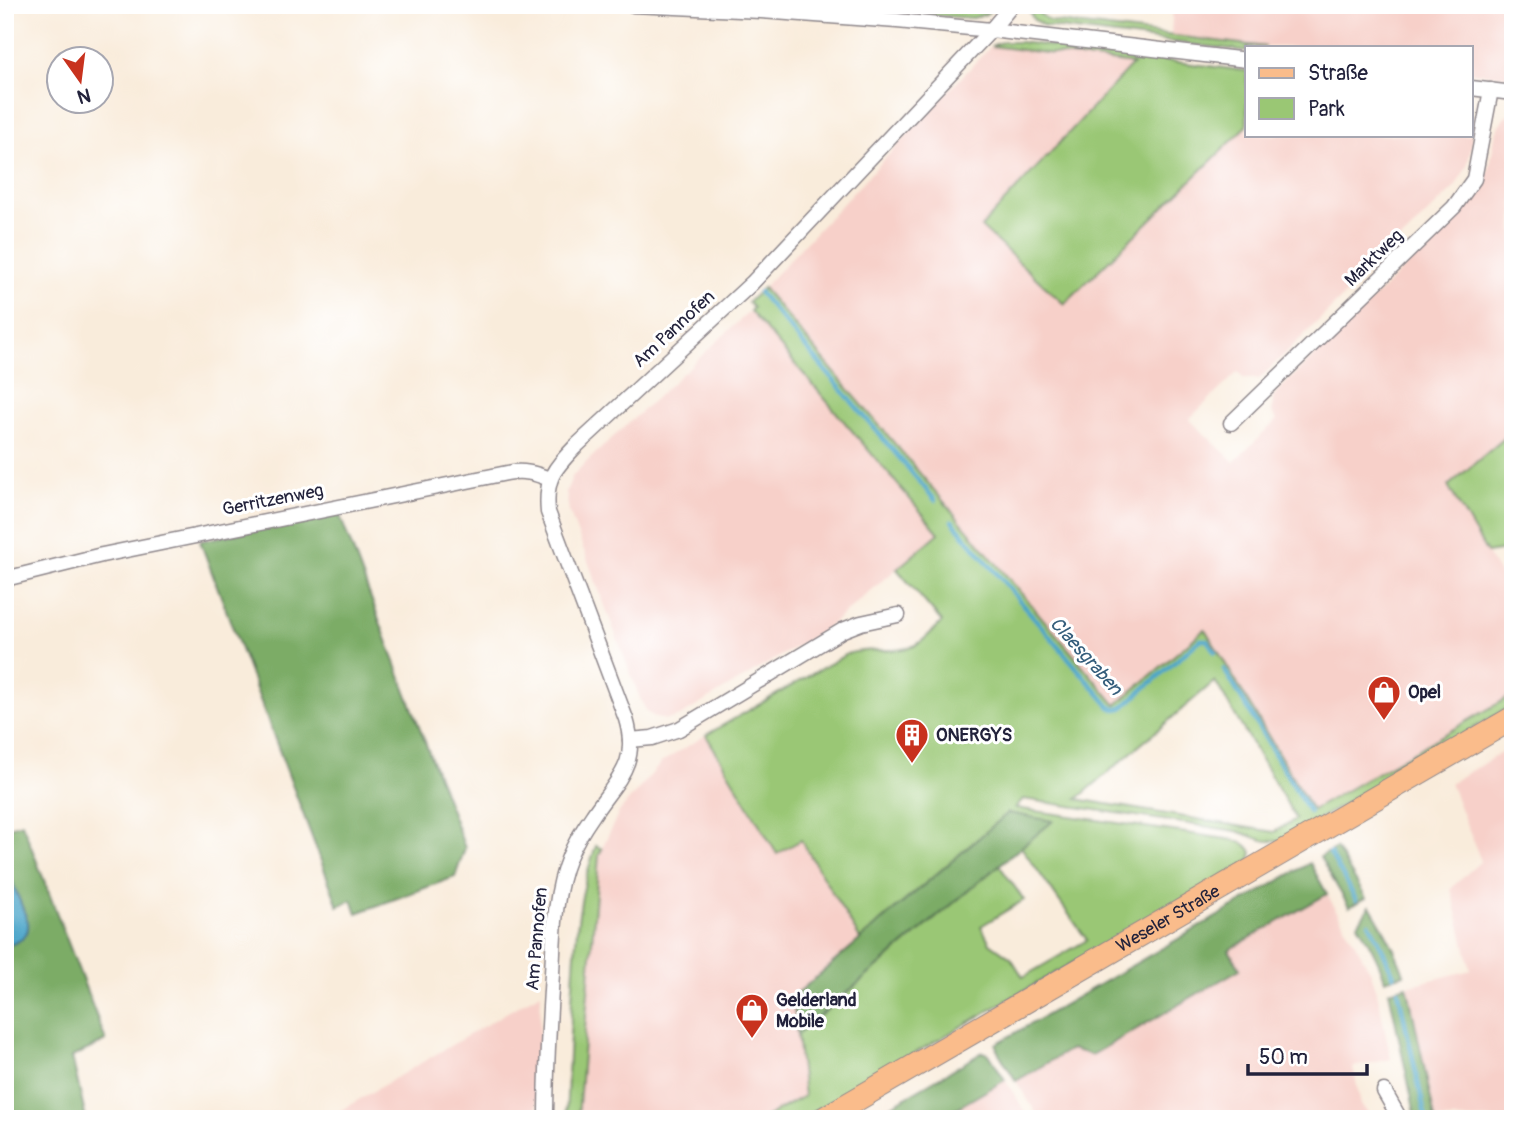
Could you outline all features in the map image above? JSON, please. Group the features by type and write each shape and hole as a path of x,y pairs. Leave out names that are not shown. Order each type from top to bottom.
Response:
{"main road":[{"name":"Weseler Straße","path":"823,1119 1513,718"}],"street":[{"path":"633,5 785,13 991,30 1245,60"},
{"name":"Am Pannofen","path":"546,1119 550,1003 558,896 570,855 593,814 626,767 630,751 626,719 548,512 546,497 550,479 559,463 575,447 752,283 1012,5"},
{"path":"1472,88 1513,93"},
{"name":"Marktweg","path":"1231,423 1454,206 1474,179 1491,90"},
{"name":"Gerritzenweg","path":"5,579 115,552 507,472 536,473 550,479"},
{"path":"630,740 652,738 679,729 843,630 898,615"},
{"path":"1384,1091 1400,1119"}],"shaded area":[{"path":"1173,5 1513,5 1513,77 1472,72 1472,46 1258,46 1171,35"},
{"path":"991,46 1134,63 981,226 1063,303 1245,128 1245,136 1472,136 1467,166 1455,187 1259,379 1243,378 1238,372 1189,419 1234,462 1277,420 1272,413 1273,396 1468,206 1481,188 1490,166 1499,125 1506,116 1513,114 1513,431 1448,486 1513,598 1513,695 1312,810 1205,629 1116,705 763,288"},
{"path":"750,311 939,533 827,628 680,716 667,720 657,718 648,713 641,701 569,511 566,492 572,477 581,467"},
{"path":"706,735 777,854 801,840 860,939 793,998 804,1096 762,1119 578,1119 599,855 619,812 662,762"},
{"path":"1511,747 1513,1119 1435,1119 1407,986 1471,970 1451,888 1481,861 1450,783"},
{"path":"1327,894 1371,972 1391,1059 1353,1067 1361,1105 1374,1119 1040,1119 1016,1081 1071,1049 1239,969 1228,951"},
{"path":"541,993 536,1119 326,1119 528,1000"},
{"path":"1005,1080 1030,1119 938,1119"}],"green space":[{"path":"779,5 997,5 986,14 973,18"},
{"path":"1027,5 1037,5 1037,12 1050,21 1258,46 1245,46 1245,51 1044,26 1033,19"},
{"path":"1002,42 1020,42 1245,71 1245,128 1064,304 981,227 1133,64 991,46"},
{"path":"763,288 1116,705 1205,629 1312,810 1513,695 1513,705 1283,840 1264,840 1236,831 1023,799 1015,808 1234,840 1247,846 1252,852 1245,864 800,1119 762,1119 804,1096 797,1035 999,865 1024,900 981,926 990,943 1011,958 1023,977 1087,940 1021,847 1052,821 1008,813 860,939 801,840 777,854 706,735 847,654 908,648 919,643 942,622 897,569 939,533 750,311 753,308 748,302","holes":["1215,681 1296,819 1274,832 1077,799"]},
{"path":"1513,431 1513,549 1487,553 1448,486"},
{"path":"339,513 465,848 455,877 357,913 352,900 338,906 200,541"},
{"path":"1008,813 1053,821 797,1035 793,997"},
{"path":"22,823 106,1041 72,1057 86,1119 5,1119 5,947 25,936 28,922 5,863 5,828"},
{"path":"596,846 602,849 599,855 578,1117 566,1119 577,931 585,881"},
{"path":"1336,848 1366,898 1349,907 1320,857"},
{"path":"1310,863 1327,894 1229,950 1240,969 1092,1055 1071,1049 1016,1081 996,1044"},
{"path":"1370,906 1404,974 1385,980 1358,924"},
{"path":"1407,986 1435,1119 1416,1119 1389,991"},
{"path":"983,1052 989,1054 1005,1080 938,1119 868,1119"}],"water":[{"path":"5,863 28,928 22,939 5,947"}],"waterway":[{"name":"Claesgraben","path":"759,292 935,500"},
{"name":"Claesgraben","path":"952,521 1110,707 1122,708 1200,640 1207,640 1215,652"},
{"name":"Claesgraben","path":"1224,669 1309,812"},
{"name":"Claesgraben","path":"1330,853 1356,900"},
{"name":"Claesgraben","path":"1369,923 1394,976"},
{"name":"Claesgraben","path":"1398,990 1426,1119"}],"place":[{"name":"Opel","path":"1384,722"},
{"name":"ONERGYS","path":"912,765"},
{"name":"Gelderland Mobile","path":"752,1040"}]}
